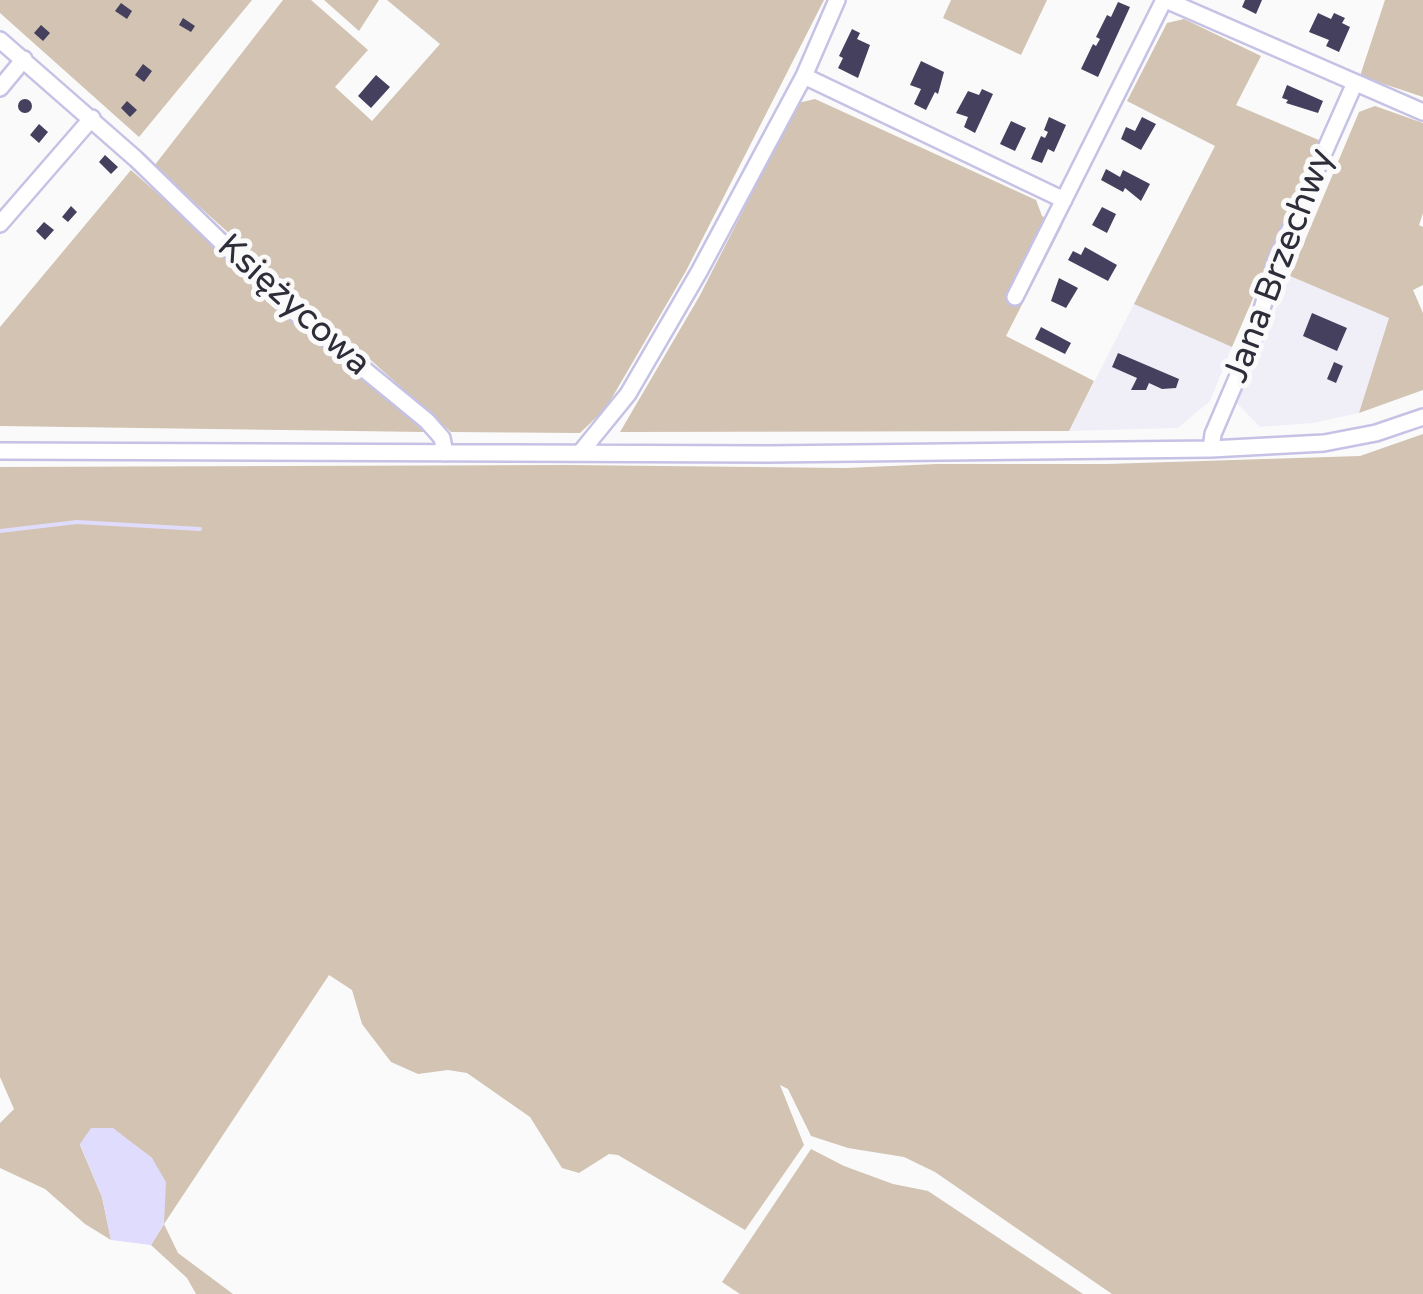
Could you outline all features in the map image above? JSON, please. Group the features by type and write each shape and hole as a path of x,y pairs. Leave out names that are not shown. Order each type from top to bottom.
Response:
{"street":[{"path":"580,453 628,394 700,272 804,76 837,0"},
{"path":"1016,297 1165,0 1423,112"},
{"name":"Księżycowa","path":"0,40 136,158 287,306 427,421 442,438 446,452"},
{"path":"0,88 24,59"},
{"path":"804,76 1064,200"},
{"name":"Jana Brzechwy","path":"1211,449 1213,434 1252,343 1276,262 1354,85"},
{"path":"0,224 92,118"},
{"path":"0,452 768,454 1211,449 1324,443 1376,433 1423,417"}],"shaded area":[{"path":"0,0 252,0 139,137 0,13"},
{"path":"283,0 311,0 368,50 335,87 372,121 440,44 387,0 824,0 686,271 606,408 580,433 451,432 154,166"},
{"path":"324,0 379,0 359,31"},
{"path":"951,0 1047,0 1021,55 943,18"},
{"path":"1385,0 1423,0 1423,97 1360,76"},
{"path":"1184,19 1261,56 1236,105 1321,141 1232,347 1134,304 1215,146 1127,101 1167,23"},
{"path":"815,99 1036,200 1042,216 1062,226 1006,336 1094,381 1069,431 620,432 699,297 798,103"},
{"path":"1375,106 1423,123 1423,213 1419,225 1423,227 1423,285 1413,290 1423,313 1423,390 1359,413 1389,318 1290,276 1359,112"},
{"path":"131,170 425,432 0,426 0,327"},
{"path":"1290,276 1389,318 1359,413 1313,423 1260,427 1236,402"},
{"path":"1134,304 1232,347 1210,401 1178,428 1069,431"},
{"path":"1423,434 1423,1294 1112,1294 935,1172 904,1157 848,1148 811,1136 788,1089 780,1085 804,1145 745,1230 618,1155 609,1154 579,1173 562,1168 530,1117 467,1073 448,1070 418,1074 391,1062 362,1024 352,990 329,975 164,1224 152,1158 113,1129 80,1145 102,1197 111,1240 85,1224 45,1189 0,1168 0,1123 14,1109 0,1077 0,467 846,468 1107,464 1360,456"},
{"path":"91,1128 113,1128 152,1158 166,1182 164,1224 151,1245 111,1240 102,1197 80,1144"},
{"path":"811,1149 893,1184 928,1191 1083,1294 740,1294 722,1282"},
{"path":"164,1224 178,1253 233,1294 196,1294 187,1278 151,1245"}],"building":[{"path":"1245,0 1262,0 1256,14 1242,7"},
{"path":"1118,2 1130,7 1098,77 1081,69 1093,44 1096,46 1100,39 1096,37 1107,15 1111,17"},
{"path":"121,3 132,11 127,19 115,11"},
{"path":"1318,13 1331,19 1334,13 1345,18 1342,23 1350,27 1339,52 1326,46 1329,40 1309,32"},
{"path":"183,18 195,26 191,32 179,25"},
{"path":"41,25 50,33 43,41 34,33"},
{"path":"852,29 860,33 857,39 870,45 858,78 838,68 843,58 839,56"},
{"path":"921,61 944,72 938,94 935,92 926,110 914,104 921,89 910,85"},
{"path":"143,64 152,71 144,82 135,75"},
{"path":"376,75 390,87 371,108 358,96"},
{"path":"1287,85 1323,101 1318,113 1286,103 1288,100 1282,98"},
{"path":"982,89 993,94 975,133 964,127 968,117 956,113 968,91 979,95"},
{"path":"25,99 32,106 25,113 18,106"},
{"path":"127,101 137,110 130,117 121,108"},
{"path":"1049,117 1066,125 1054,152 1048,149 1042,163 1031,159 1041,136 1045,138 1048,132 1044,130"},
{"path":"1142,117 1156,124 1141,150 1121,139 1126,127 1135,131"},
{"path":"1011,121 1026,128 1015,151 1000,144"},
{"path":"39,124 48,132 39,143 30,135"},
{"path":"105,155 118,167 111,174 99,162"},
{"path":"1106,169 1120,177 1123,170 1150,184 1141,201 1125,188 1123,192 1101,180"},
{"path":"71,206 77,212 68,222 62,217"},
{"path":"1102,207 1116,214 1107,233 1092,225"},
{"path":"44,222 54,230 45,240 36,231"},
{"path":"1085,247 1117,265 1108,281 1068,260 1073,251 1081,255"},
{"path":"1059,278 1078,288 1066,308 1051,301"},
{"path":"1312,313 1347,328 1337,351 1303,336"},
{"path":"1041,327 1071,343 1065,354 1035,339"},
{"path":"1118,353 1179,379 1176,388 1162,389 1149,383 1146,390 1131,390 1137,378 1112,367"},
{"path":"1334,362 1343,366 1336,383 1327,379"}],"waterway":[{"path":"0,531 77,522 200,529"}]}
